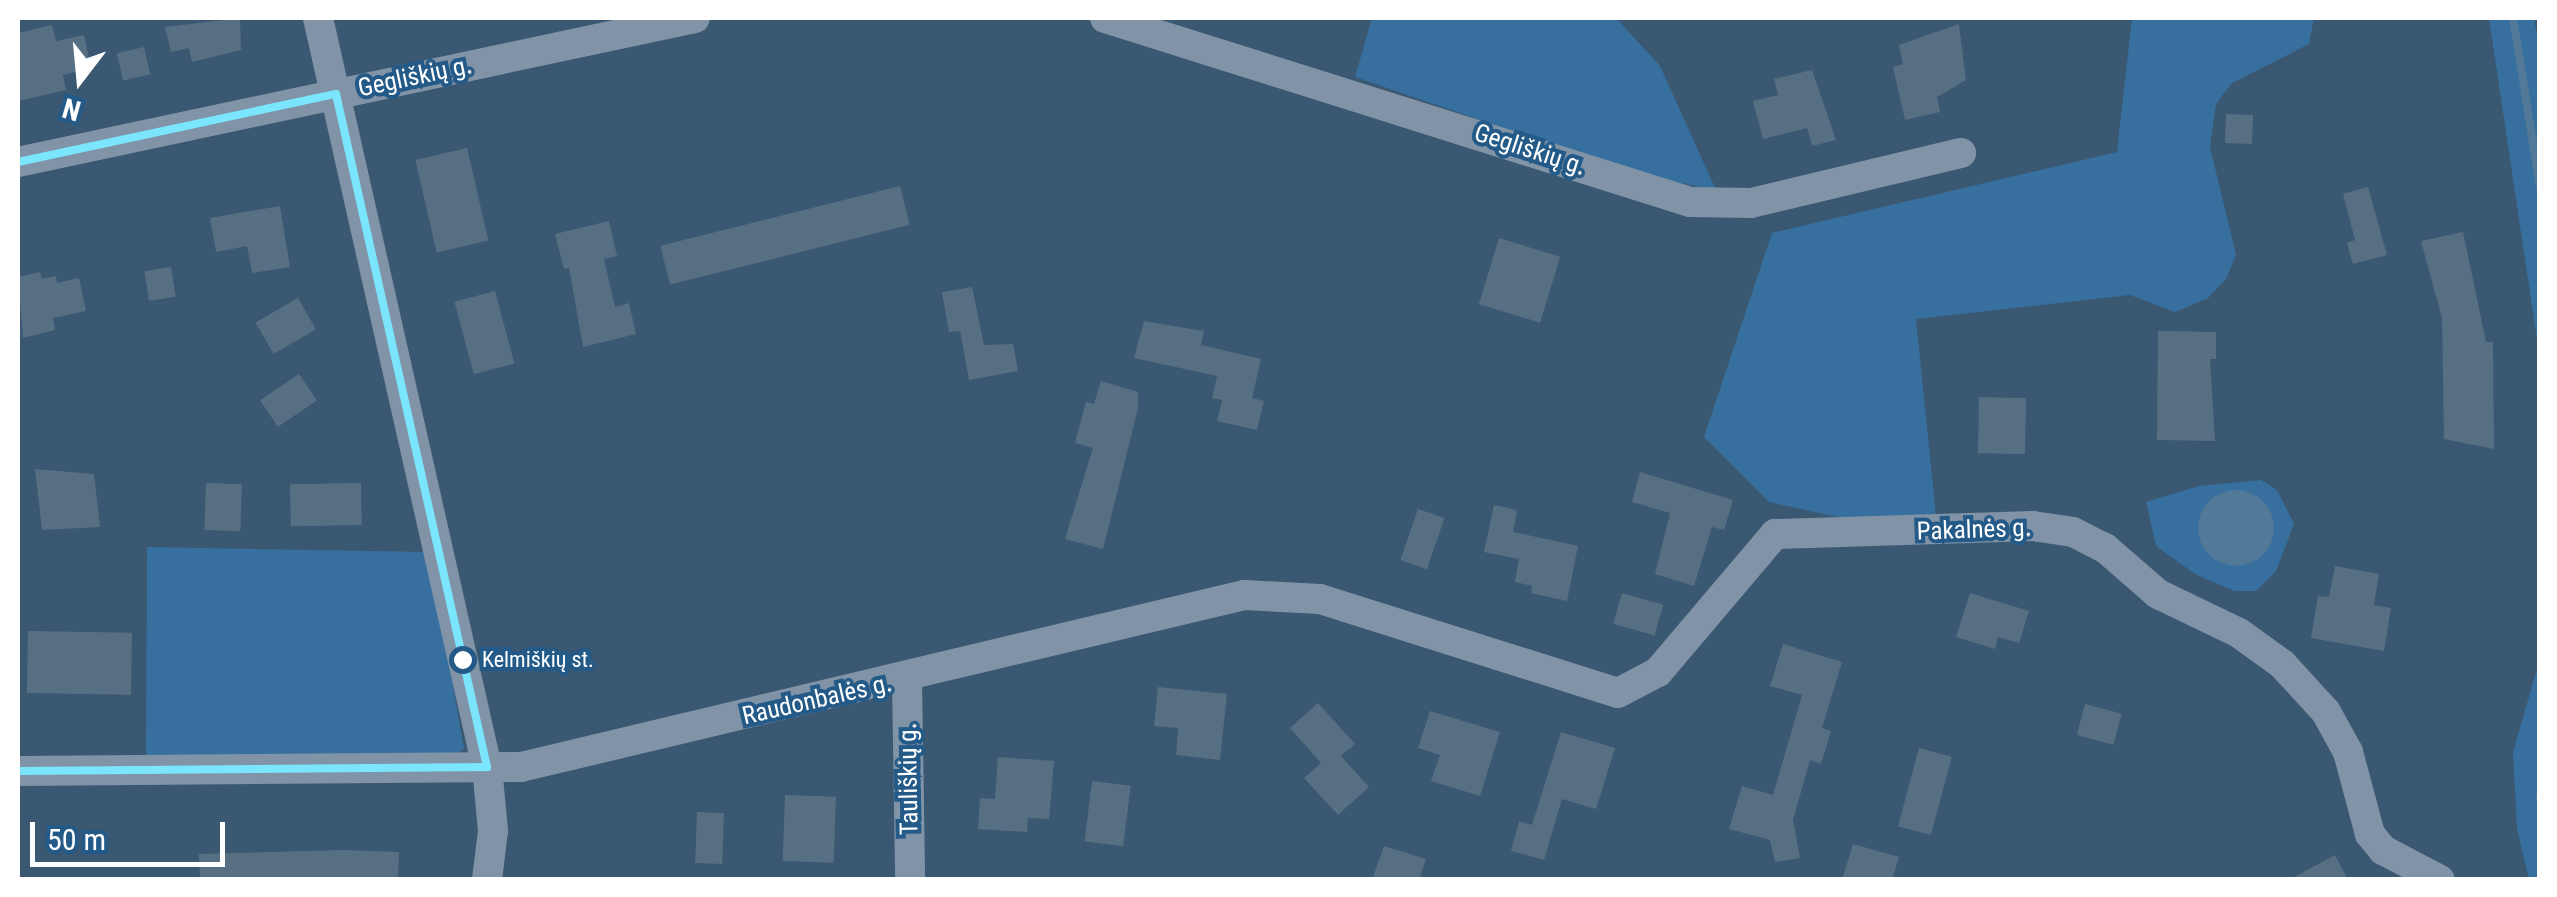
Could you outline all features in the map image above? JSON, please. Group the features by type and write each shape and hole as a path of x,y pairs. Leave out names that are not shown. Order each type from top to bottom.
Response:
{"street":[{"path":"318,18 487,767 493,830 487,880"},
{"name":"Gegliškių g.","path":"18,162 695,18"},
{"name":"Gegliškių g.","path":"1105,18 1143,24 1690,202 1751,203 1961,153"},
{"name":"Pakalnės g.","path":"1596,690 1618,693 1658,672 1776,534 1805,528 1927,534 1992,526 2074,532 2105,548 2158,594 2239,633 2282,664 2326,712 2348,752 2370,834 2384,850 2440,880"},
{"name":"Raudonbalės g.","path":"18,771 541,764 1244,594 1287,594 1596,690"},
{"name":"Tauliškių g.","path":"907,678 910,880"}],"shaded area":[{"path":"1372,18 1616,18 1660,66 1716,190 1640,175 1355,77"},
{"path":"2132,18 2314,18 2309,44 2232,83 2216,104 2210,147 2236,255 2226,279 2208,298 2175,312 2130,295 1916,319 1937,526 1833,516 1769,502 1704,437 1772,233 2117,152"},
{"path":"2489,18 2534,18 2539,46 2539,353"},
{"path":"2261,480 2277,490 2294,524 2276,571 2256,591 2234,591 2195,574 2156,546 2146,502 2199,486"},
{"path":"2236,490 2263,501 2274,528 2263,555 2236,566 2209,555 2198,528 2209,501"},
{"path":"147,547 429,552 464,748 456,756 146,759"},
{"path":"2539,662 2540,879 2529,880 2517,828 2513,752"}],"building":[{"path":"240,18 241,50 192,62 189,48 171,52 165,27"},
{"path":"1959,24 1966,80 1937,97 1940,112 1905,120 1893,67 1903,64 1899,45"},
{"path":"52,25 56,41 84,35 91,68 63,75 66,90 18,101 18,33"},
{"path":"144,47 150,74 123,81 117,53"},
{"path":"1812,70 1836,140 1812,146 1807,128 1763,139 1753,101 1778,95 1774,79"},
{"path":"2226,114 2253,115 2252,144 2225,143"},
{"path":"467,148 488,241 437,252 415,160"},
{"path":"900,186 910,225 670,285 660,246"},
{"path":"2368,187 2387,255 2353,264 2347,243 2355,240 2343,194"},
{"path":"280,206 290,267 252,273 247,246 216,252 210,218"},
{"path":"609,221 617,256 604,259 615,307 629,303 636,334 583,347 569,268 564,269 555,234"},
{"path":"2463,232 2486,342 2493,342 2494,449 2444,439 2442,318 2421,241"},
{"path":"1499,238 1560,257 1540,323 1479,304"},
{"path":"171,267 176,297 149,301 144,271"},
{"path":"40,272 42,279 56,276 57,283 79,278 86,311 53,318 55,330 23,338 18,277"},
{"path":"972,287 984,345 1013,344 1018,371 969,380 960,331 949,332 942,292"},
{"path":"495,291 514,363 474,374 454,302"},
{"path":"298,298 316,329 274,354 256,322"},
{"path":"1144,321 1204,331 1201,345 1261,359 1252,398 1264,401 1257,430 1217,421 1222,400 1212,398 1217,376 1134,358"},
{"path":"2158,331 2216,332 2216,359 2210,359 2215,441 2157,440"},
{"path":"299,374 317,401 278,427 260,400"},
{"path":"1101,381 1138,392 1138,408 1103,549 1065,539 1093,448 1075,443 1086,402 1094,404"},
{"path":"1979,397 2026,398 2025,454 1978,453"},
{"path":"35,469 94,474 100,527 42,530"},
{"path":"1640,472 1733,500 1724,530 1712,527 1694,586 1655,574 1670,513 1632,502"},
{"path":"206,483 242,484 240,531 204,530"},
{"path":"361,483 362,525 291,526 290,484"},
{"path":"1494,505 1517,510 1513,532 1578,546 1567,601 1531,593 1532,586 1515,582 1519,559 1484,552"},
{"path":"1418,509 1444,518 1427,569 1400,560"},
{"path":"2335,566 2379,574 2374,605 2391,608 2384,651 2311,638 2318,596 2329,597"},
{"path":"1622,593 1663,605 1655,636 1613,624"},
{"path":"1970,593 2029,611 2019,643 1998,637 1995,649 1956,637"},
{"path":"28,631 132,633 131,695 27,693"},
{"path":"1783,644 1842,662 1822,728 1831,731 1821,764 1810,760 1793,820 1800,858 1775,862 1770,840 1729,829 1742,786 1773,795 1802,695 1770,686"},
{"path":"1158,687 1227,694 1220,760 1176,755 1178,728 1154,726"},
{"path":"1318,703 1355,744 1341,756 1369,787 1338,815 1304,778 1321,763 1290,728"},
{"path":"2085,704 2122,714 2113,745 2077,735"},
{"path":"1430,711 1500,732 1480,796 1431,781 1440,755 1418,748"},
{"path":"1561,732 1615,748 1596,809 1562,799 1544,860 1511,851 1519,821 1532,825"},
{"path":"1919,748 1952,757 1931,835 1898,826"},
{"path":"998,757 1054,761 1049,819 1028,818 1027,832 978,829 980,798 995,799"},
{"path":"1092,781 1131,786 1123,846 1085,842"},
{"path":"785,795 836,797 834,863 783,861"},
{"path":"697,812 724,813 722,864 695,863"},
{"path":"1853,844 1899,857 1892,880 1842,880"},
{"path":"1384,846 1426,859 1419,880 1372,880"},
{"path":"399,852 398,880 200,880 199,854"},
{"path":"2335,855 2348,880 2289,880"}],"waterway":[{"path":"2513,18 2540,186"}],"transit line":[{"path":"18,162 336,94 487,767 18,771"}],"place":[{"name":"Kelmiškių st.","path":"463,660"}]}
